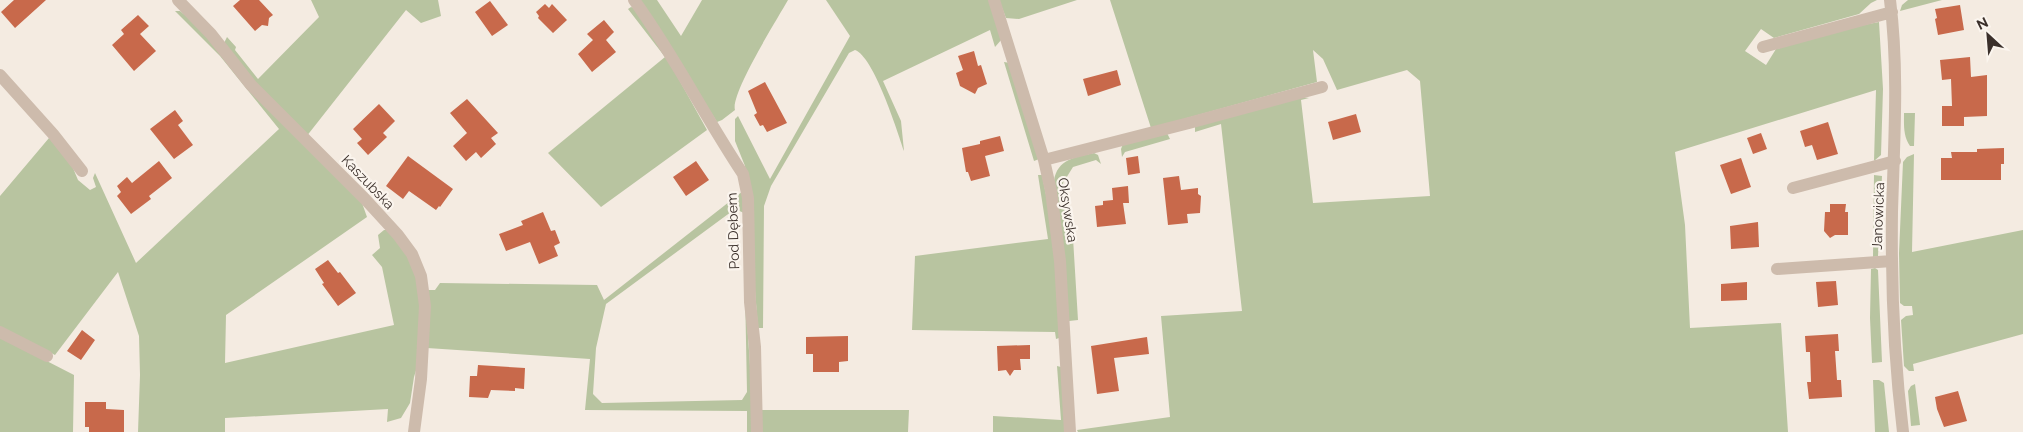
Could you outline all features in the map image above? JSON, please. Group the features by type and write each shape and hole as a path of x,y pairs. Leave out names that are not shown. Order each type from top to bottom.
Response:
{"street":[{"name":"Kaszubska","path":"178,0 211,34 251,85 365,199 398,235 412,254 418,266 425,291 421,379 414,432"},
{"name":"Pod Dębem","path":"634,0 708,121 743,174 746,182 757,432"},
{"name":"Oksywska","path":"994,0 1044,160 1052,200 1060,261 1070,432"},
{"path":"1763,46 1891,6"},
{"name":"Janowicka","path":"1891,6 1895,70 1892,261 1895,347 1903,432"},
{"path":"0,75 53,134 82,170"},
{"path":"1044,160 1322,87"},
{"path":"1793,188 1894,161"},
{"path":"1777,269 1892,261"},
{"path":"0,332 47,356"}],"green space":[{"path":"311,0 438,0 441,16 421,23 406,10 306,137 254,82 224,43 227,37 258,79 319,17"},
{"path":"640,0 657,0 681,36 702,0 788,0 747,73 735,101 735,110 717,122"},
{"path":"826,0 990,0 1002,39 995,47 990,30 883,81 901,121 904,151 884,95 870,66 862,55 855,50 849,53 771,186 764,206 763,328 758,328 745,166 735,141 735,119 738,116 770,179 850,36"},
{"path":"999,0 1077,0 1019,19 1006,18"},
{"path":"1110,0 1877,0 1859,14 1774,38 1761,29 1745,51 1766,65 1776,49 1879,22 1883,89 1881,155 1874,161 1876,90 1675,152 1685,225 1690,328 1781,323 1788,432 1078,432 1077,430 1170,417 1161,316 1242,311 1221,124 1195,132 1195,125 1301,97 1309,98 1301,100 1313,203 1430,196 1420,81 1407,70 1337,90 1323,59 1313,50 1317,82 1151,128"},
{"path":"1908,0 1942,0 1900,11 1902,5"},
{"path":"634,8 666,56 707,130 601,207 548,153 665,57 628,9"},
{"path":"175,11 180,11 192,21 362,203 367,217 226,315 225,363 394,325 382,267 372,255 380,248 378,235 384,230 388,230 408,255 421,291 418,364 410,403 401,418 387,422 388,409 225,418 225,432 138,432 139,336 118,272 55,355 0,327 0,196 49,138 70,161 78,180 90,190 96,187 93,178 95,173 136,263 279,129 220,56"},
{"path":"1004,62 1010,63 1039,159 1034,161"},
{"path":"1904,113 1915,113 1914,146 1910,146 1905,134"},
{"path":"1167,133 1170,139 1125,152 1122,157 1121,149 1123,144"},
{"path":"1094,153 1098,155 1101,164 1096,160 1073,167 1063,183 1073,238 1078,320 1069,321 1054,181 1059,168 1068,160"},
{"path":"1914,154 1912,252 2023,230 2023,334 1913,364 1914,371 1909,371 1904,366 1901,320 1906,316 1913,315 1912,306 1904,306 1900,303 1899,253 1903,162 1907,157"},
{"path":"1038,175 1042,175 1051,219 1062,337 1056,339 1055,332 912,330 915,256 1048,239"},
{"path":"1874,175 1882,176 1878,256 1873,257"},
{"path":"743,191 744,213 735,209 606,304 596,348 593,394 602,403 742,400 747,392 745,290 752,396 752,432 747,432 747,411 585,410 590,359 427,348 428,290 435,290 440,283 597,285 604,300"},
{"path":"1875,268 1878,270 1882,362 1872,363 1870,318 1871,269"},
{"path":"0,337 74,375 73,432 0,432"},
{"path":"1057,366 1061,367 1066,432 993,432 993,416 1061,420"},
{"path":"1873,380 1879,380 1884,383 1889,432 1875,432"},
{"path":"1915,384 1920,425 1911,426 1908,391"},
{"path":"762,410 909,410 908,432 762,432"}],"building":[{"path":"14,0 46,0 15,28 1,12"},
{"path":"240,0 259,0 273,15 269,18 268,26 262,25 255,31 233,6"},
{"path":"490,1 508,25 492,36 475,12"},
{"path":"545,4 549,8 552,4 567,20 553,33 538,18 539,16 536,12"},
{"path":"1960,5 1964,30 1938,35 1935,9"},
{"path":"138,15 149,26 140,34 156,51 134,71 112,45 124,34 121,30"},
{"path":"604,20 614,32 606,40 616,52 592,72 578,54 593,40 587,34"},
{"path":"974,51 978,66 981,65 987,84 978,88 975,94 960,86 956,73 963,70 958,56"},
{"path":"1970,57 1971,77 1987,75 1987,116 1964,117 1964,126 1942,126 1942,106 1952,106 1951,79 1942,80 1940,60"},
{"path":"1117,70 1121,85 1088,96 1083,79"},
{"path":"765,82 787,123 767,132 763,125 760,126 754,115 757,113 748,91"},
{"path":"467,99 498,133 491,138 496,144 481,158 476,152 466,161 453,146 467,133 450,113"},
{"path":"379,104 395,121 383,133 387,137 368,155 357,143 362,139 353,129"},
{"path":"175,110 183,121 178,125 193,145 174,159 150,129"},
{"path":"1356,114 1361,132 1333,140 1328,122"},
{"path":"1828,122 1838,154 1817,160 1812,145 1805,147 1800,131"},
{"path":"1761,133 1767,149 1753,154 1747,138"},
{"path":"1000,136 1004,151 985,156 990,176 971,181 968,172 966,172 962,148 980,144 980,141"},
{"path":"2004,148 2001,180 1941,180 1941,158 1952,158 1951,152 1977,152 1977,149"},
{"path":"408,156 453,189 436,210 409,191 403,199 386,186"},
{"path":"1138,156 1140,173 1128,175 1126,158"},
{"path":"1741,158 1751,187 1731,194 1720,165"},
{"path":"159,161 172,178 149,196 151,199 131,214 117,196 121,192 117,186 127,177 132,183"},
{"path":"696,161 709,180 686,196 673,177"},
{"path":"1179,176 1181,190 1198,188 1198,194 1201,196 1200,213 1187,214 1188,223 1168,225 1163,178"},
{"path":"1128,186 1129,203 1123,203 1126,224 1097,227 1095,206 1103,205 1103,201 1113,200 1112,188"},
{"path":"1830,204 1846,204 1845,212 1848,212 1848,235 1835,235 1830,238 1824,231 1825,212 1830,212"},
{"path":"543,212 551,231 555,230 560,243 554,246 558,256 539,264 530,242 506,251 499,234 523,225 521,221"},
{"path":"1758,222 1759,247 1731,249 1730,226"},
{"path":"328,260 356,293 338,306 322,284 324,283 315,269"},
{"path":"1836,281 1838,305 1818,307 1816,282"},
{"path":"1747,282 1747,300 1721,301 1721,284"},
{"path":"82,330 95,340 81,360 67,351"},
{"path":"1838,334 1839,351 1835,351 1837,380 1841,380 1842,397 1809,399 1807,382 1811,382 1810,352 1806,352 1805,336"},
{"path":"848,336 848,361 839,362 839,372 813,372 813,354 806,354 806,337"},
{"path":"1147,337 1149,354 1114,358 1119,391 1097,394 1091,346"},
{"path":"1030,345 1030,359 1020,359 1021,370 1014,370 1010,376 1006,370 998,371 997,346"},
{"path":"478,365 525,368 524,389 515,388 515,391 491,390 488,398 469,397 470,376 477,376"},
{"path":"1958,391 1967,421 1944,427 1937,409 1935,397"},
{"path":"85,402 106,402 106,409 124,410 124,432 89,432 89,427 85,427"}]}
